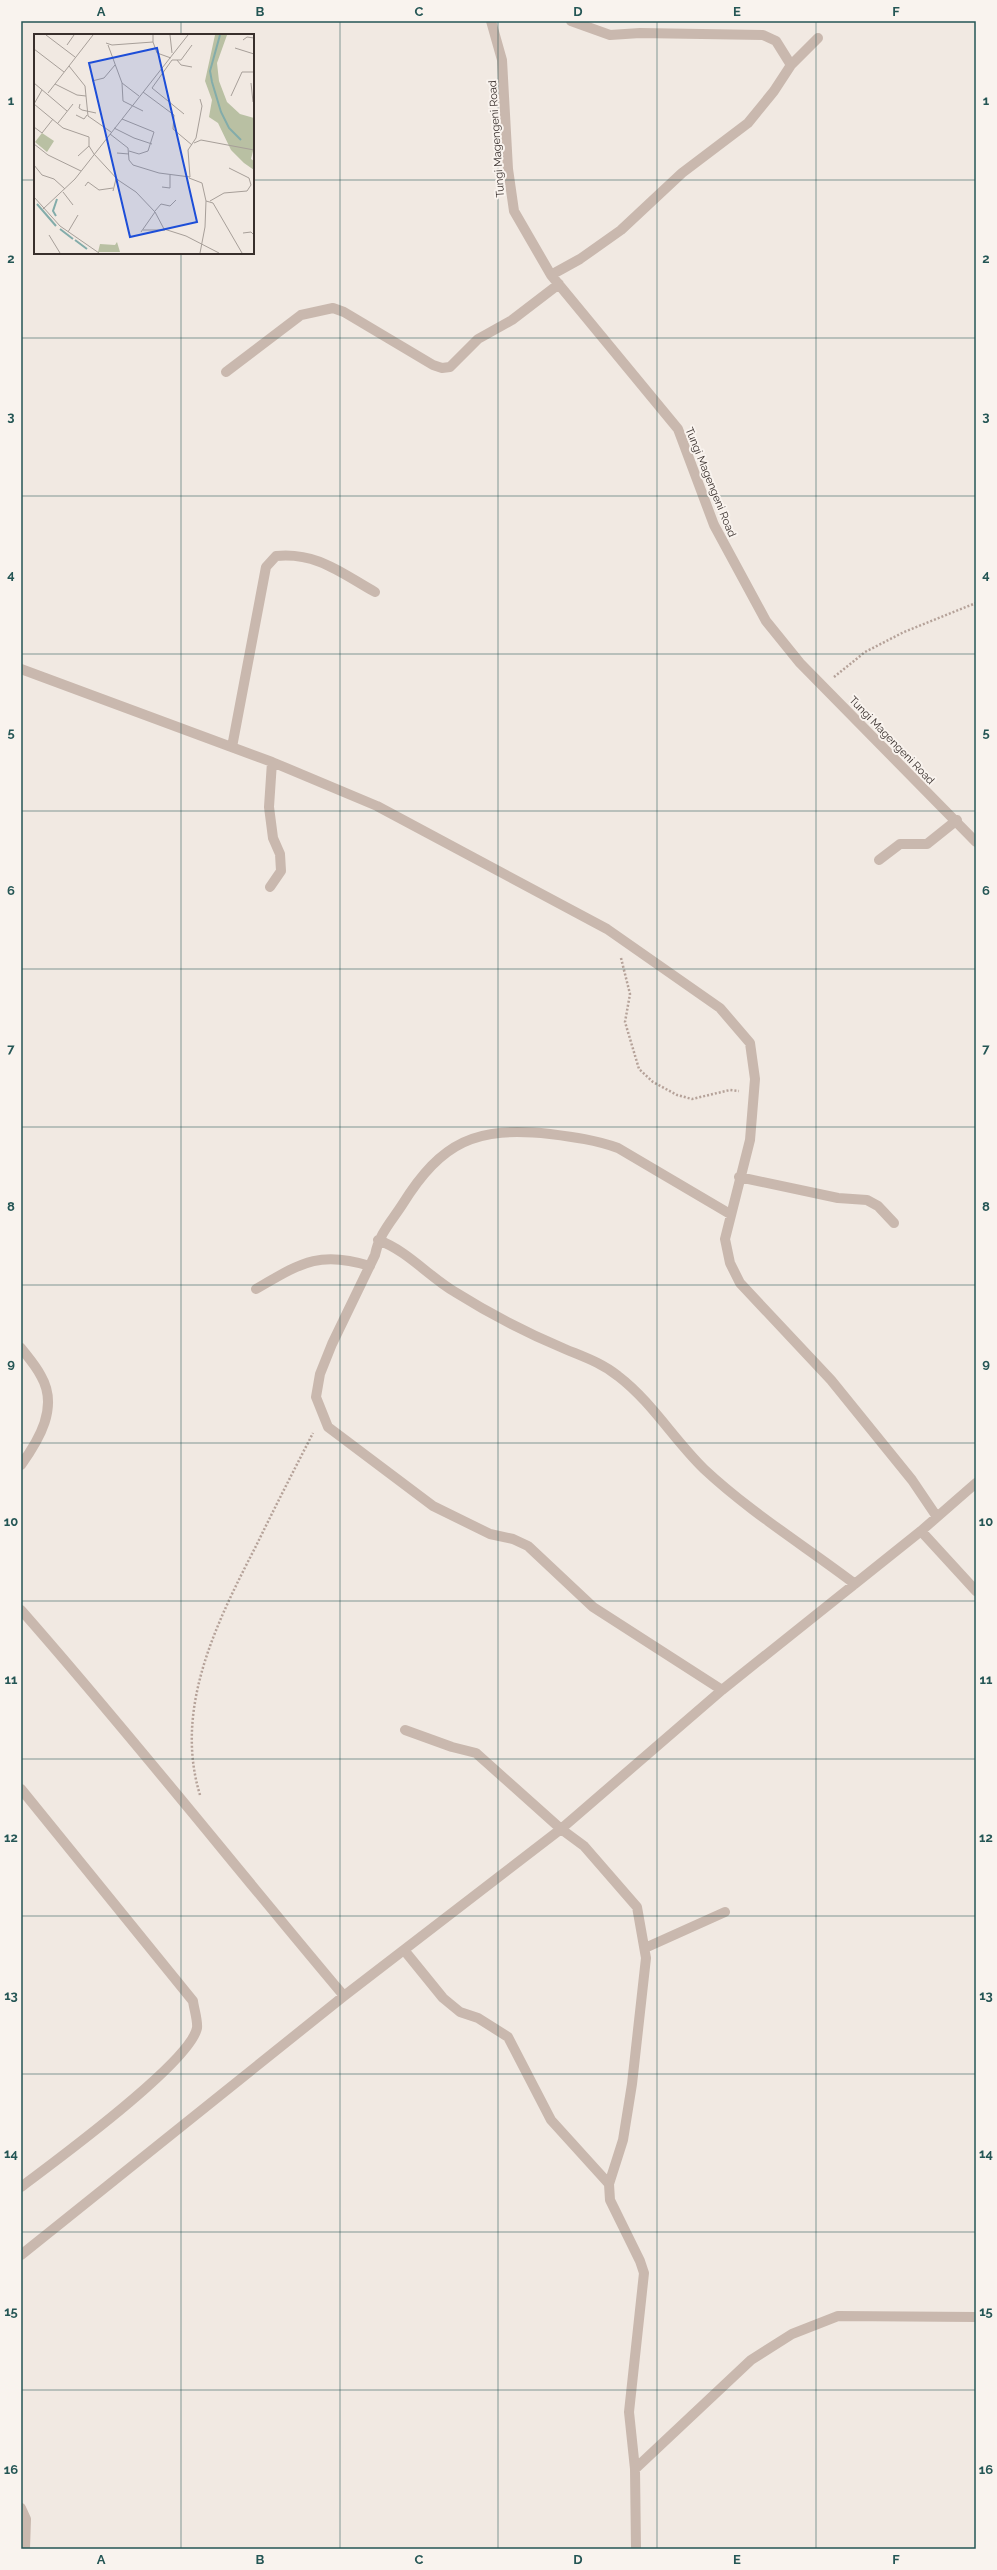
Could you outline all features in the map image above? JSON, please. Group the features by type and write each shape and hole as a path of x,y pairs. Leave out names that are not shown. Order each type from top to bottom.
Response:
{"street":[{"name":"Tungi Magengeni Road","path":"491,21 502,60 508,169 514,211 551,276 678,429 714,526 733,564 766,621 800,663 924,790 957,820 976,842"},
{"path":"571,21 610,36 640,33 763,35 776,41 791,65"},
{"path":"551,276 580,259 621,230 682,173 748,123 774,91 791,65 818,38"},
{"path":"226,372 301,314 333,308 344,312 433,365 442,368 450,367 478,339 512,320 559,284"},
{"path":"232,747 266,567 276,556 289,555 317,559 375,592"},
{"path":"21,669 272,762 377,806 618,936 720,1008 737,1025 750,1043 755,1079 750,1140 739,1177 725,1239 730,1264 740,1283 832,1380 912,1480 937,1517"},
{"path":"270,888 281,870 280,854 274,838 269,807 272,762"},
{"path":"879,860 900,844 927,844 957,820"},
{"path":"722,1690 594,1607 578,1595 528,1546 513,1539 490,1534 433,1506 328,1427 316,1397 320,1374 332,1344 370,1266 378,1240 410,1193 438,1158 455,1146 498,1131 523,1131 601,1142 618,1148 730,1214"},
{"path":"739,1177 838,1198 867,1200 878,1206 894,1223"},
{"path":"378,1240 402,1251 461,1296 508,1322 600,1363 619,1376 642,1397 703,1468 735,1496 855,1584"},
{"path":"256,1289 287,1272 322,1258 347,1259 370,1266"},
{"path":"21,1348 42,1377 48,1397 47,1419 39,1439 21,1465"},
{"path":"21,2255 344,1996 562,1830 722,1690 921,1531 976,1483"},
{"path":"921,1531 976,1591"},
{"path":"21,1610 113,1715 214,1841 344,1996"},
{"path":"405,1730 452,1747 461,1748 476,1753 562,1830 584,1846 636,1907 646,1958 632,2084 623,2140 609,2184 610,2200 640,2261 644,2273 629,2412 635,2469 636,2549"},
{"path":"21,1789 193,2001 197,2028 189,2044 158,2076 21,2187"},
{"path":"645,1948 725,1912"},
{"path":"404,1950 443,1998 460,2012 478,2018 508,2037 551,2120 609,2184"},
{"path":"635,2469 751,2360 792,2334 838,2316 976,2317"},
{"path":"21,2508 26,2520 25,2549"}],"path":[{"path":"823,687 865,652 904,632 976,603"},
{"path":"618,936 622,971 630,994 625,1022 639,1069 659,1086 677,1095 692,1099 730,1090 754,1093"},
{"path":"201,1799 192,1749 192,1720 199,1681 211,1642 226,1605 322,1414"}]}
